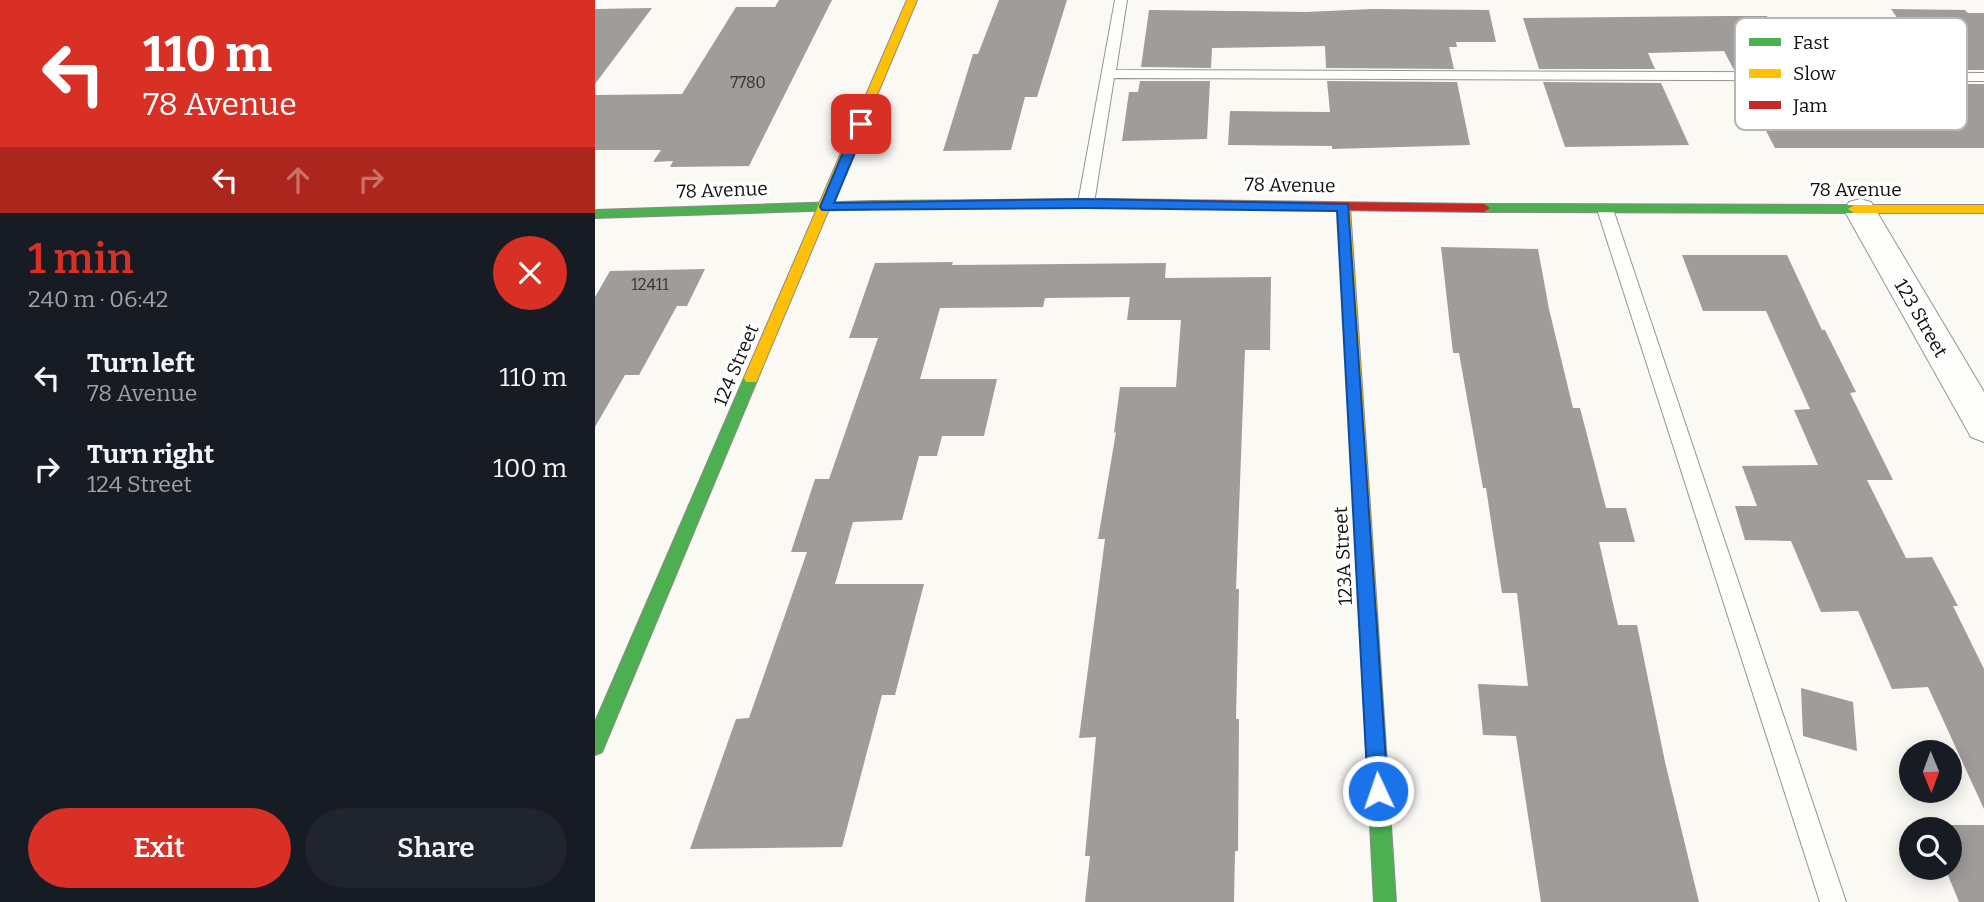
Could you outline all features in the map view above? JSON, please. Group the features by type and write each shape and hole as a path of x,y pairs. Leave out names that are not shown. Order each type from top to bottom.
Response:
{"street":[{"name":"124 Street","path":"595,745 912,0"},
{"name":"78 Avenue","path":"595,214 1086,203 1605,209 1984,209"},
{"name":"123A Street","path":"1343,207 1385,902"},
{"name":"123 Street","path":"1860,210 1984,426"}],"lane":[{"path":"1086,203 1121,0"},
{"path":"1109,74 1735,76"},
{"path":"1605,209 1833,902"}],"building":[{"path":"779,0 832,0 749,166 670,167 673,161 653,162 661,150 595,150 595,95 682,94 736,7 775,7"},
{"path":"999,0 1067,0 1037,97 1025,97 1011,150 943,151 973,54 978,54"},
{"path":"652,8 595,84 595,9"},
{"path":"1372,9 1489,10 1496,42 1456,42 1457,47 1449,47 1454,69 1326,68 1325,46 1212,48 1211,68 1141,67 1149,10 1306,12"},
{"path":"1891,9 1965,10 1968,13 1984,13 1984,70 1967,70 1967,18 1897,18"},
{"path":"1767,16 1768,18 1735,18 1735,70 1724,51 1648,53 1655,69 1539,69 1523,18"},
{"path":"1140,81 1210,81 1207,139 1122,141 1129,92 1138,92"},
{"path":"1327,81 1457,82 1470,145 1332,149 1332,146 1228,145 1230,111 1330,112"},
{"path":"1543,82 1661,83 1689,145 1565,147"},
{"path":"1967,84 1984,84 1984,148 1775,148 1766,130 1967,130"},
{"path":"1441,247 1538,249 1549,309 1573,408 1580,408 1606,508 1626,508 1635,542 1599,542 1618,625 1637,625 1665,762 1699,902 1541,902 1516,736 1483,735 1478,684 1528,686 1517,593 1502,593 1486,488 1483,488 1459,353 1453,353"},
{"path":"1682,255 1787,255 1822,330 1825,330 1856,392 1850,393 1893,480 1867,480 1906,558 1932,557 1958,606 1953,606 1984,669 1984,809 1962,761 1962,740 1952,740 1928,687 1892,689 1858,611 1821,612 1791,541 1745,540 1735,506 1757,506 1742,466 1818,465 1794,410 1810,409 1766,311 1703,311"},
{"path":"953,262 952,265 1166,263 1165,278 1271,277 1270,350 1245,350 1236,589 1239,589 1236,719 1239,719 1238,851 1235,851 1234,902 1085,902 1090,856 1085,856 1096,737 1079,738 1105,539 1098,539 1116,432 1114,433 1120,387 1176,387 1181,320 1127,320 1130,297 1045,298 1043,307 940,308 920,379 997,379 984,436 942,436 937,456 919,456 902,520 853,522 835,584 924,584 895,695 882,695 842,847 690,849 736,719 749,718 807,552 791,552 815,479 829,479 878,338 849,338 875,263"},
{"path":"705,269 687,306 677,306 639,375 625,375 595,427 595,297 610,271"},
{"path":"1801,688 1853,702 1857,751 1803,736"},
{"path":"1962,825 1984,825 1984,902 1959,902 1950,880 1962,880"}],"traffic: fast":[{"path":"595,214 872,205 1102,203"},
{"path":"1484,208 1854,209"},
{"path":"595,745 751,378"},
{"path":"1368,611 1385,902"}],"traffic: slow":[{"path":"751,378 912,0"},
{"path":"1344,207 1368,611"},
{"path":"1854,209 1984,209"}],"traffic: jam":[{"path":"1102,203 1484,208"}],"route":[{"path":"861,124 826,207 1086,203 1343,207 1378,791"}]}
